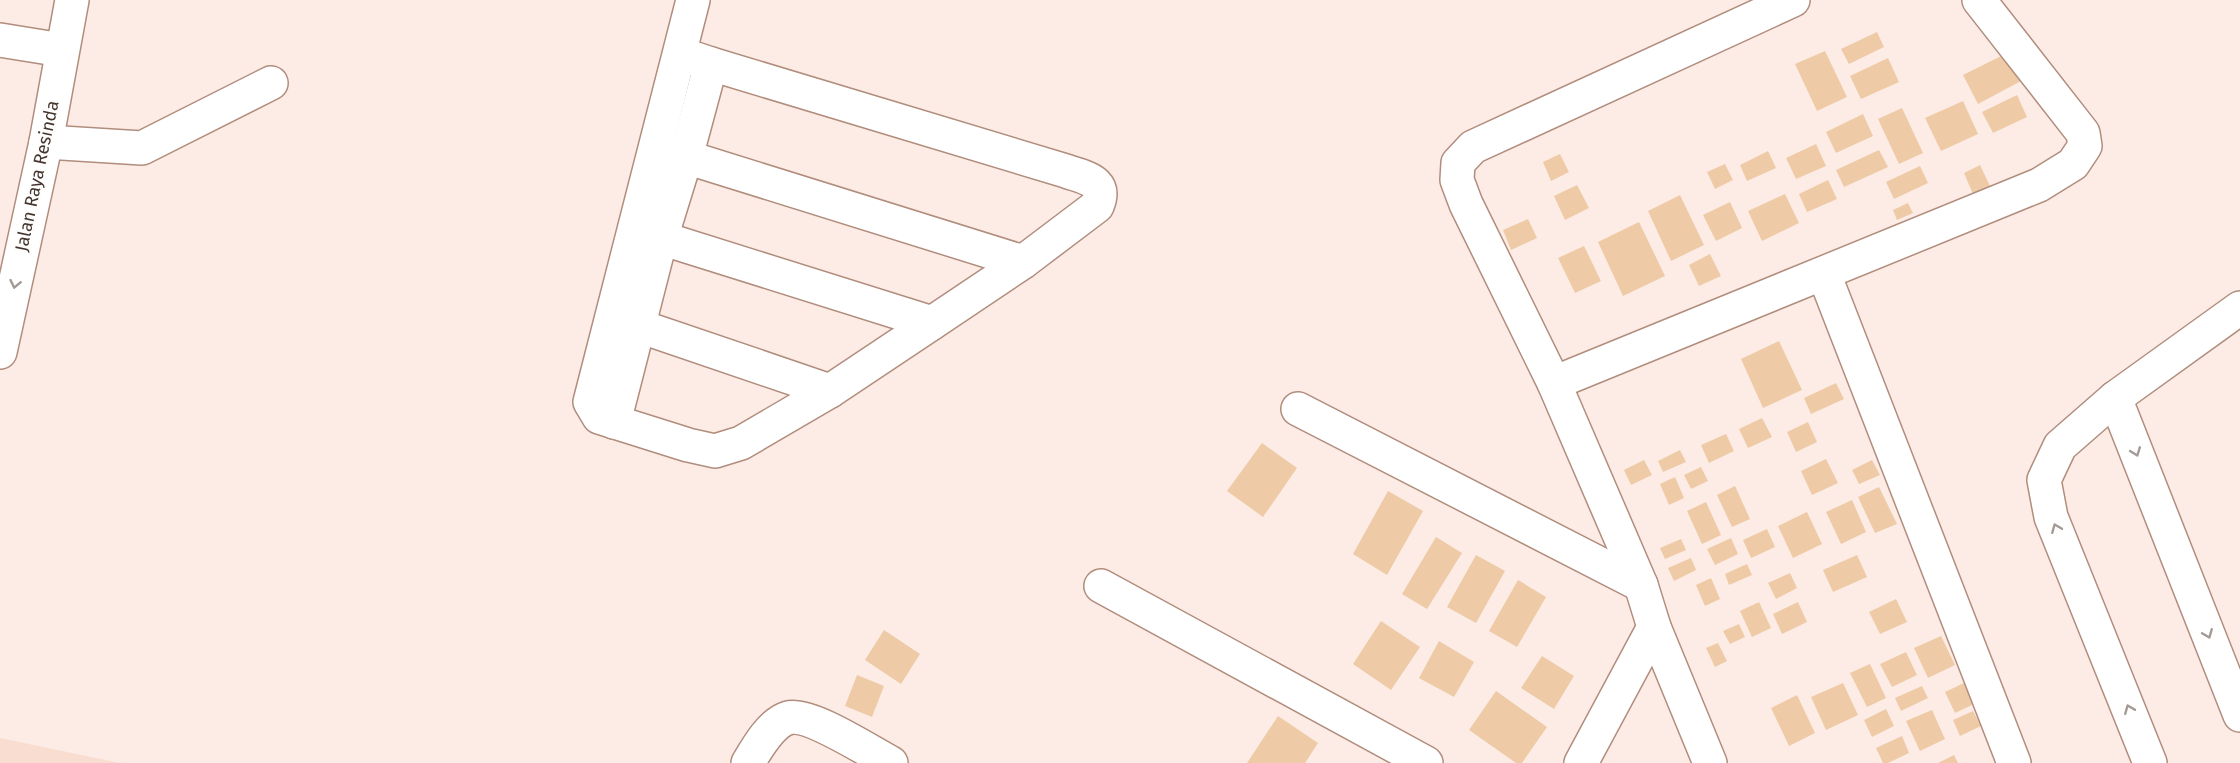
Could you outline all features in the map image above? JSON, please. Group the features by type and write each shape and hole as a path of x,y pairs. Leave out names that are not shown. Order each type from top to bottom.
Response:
{"street":[{"name":"Jalan Raya Resinda","path":"0,352 46,142 72,0"},
{"path":"680,53 1066,171 1094,182 1099,187 1101,196 1097,206 1023,262 830,391 741,443 715,451 598,417 591,402 693,0"},
{"path":"1710,763 1654,627 1641,585 1554,383 1466,204 1457,180 1458,163 1473,147 1793,0"},
{"path":"1554,383 2039,184 2073,164 2085,146 2083,133 1979,0"},
{"path":"0,40 62,50"},
{"path":"614,422 661,238 687,157 711,63"},
{"path":"46,142 142,148 271,83"},
{"path":"687,157 1023,262"},
{"path":"661,238 932,323"},
{"path":"1824,274 2014,763"},
{"path":"2150,763 2051,517 2044,480 2060,446 2115,398 2240,308"},
{"path":"639,326 830,391"},
{"path":"2115,398 2240,715"},
{"path":"1298,409 1641,585"},
{"path":"1101,586 1426,763"},
{"path":"1581,763 1654,627"},
{"path":"748,763 776,725 789,717 812,720 891,763"}],"shaded area":[{"path":"0,738 120,763 0,763"}],"building":[{"path":"1877,32 1884,47 1849,64 1841,49"},
{"path":"1825,51 1847,97 1817,111 1795,64"},
{"path":"2007,53 2021,81 1978,104 1963,75"},
{"path":"1888,58 1899,82 1861,99 1850,76"},
{"path":"2017,95 2027,117 1993,133 1982,112"},
{"path":"1963,101 1978,134 1941,151 1925,118"},
{"path":"1902,108 1923,153 1899,164 1878,119"},
{"path":"1863,114 1873,136 1836,153 1826,132"},
{"path":"1816,144 1826,166 1796,179 1786,158"},
{"path":"1879,150 1888,167 1844,187 1836,170"},
{"path":"1768,151 1776,168 1747,181 1740,165"},
{"path":"1560,154 1569,172 1551,181 1543,162"},
{"path":"1725,164 1733,180 1715,189 1707,172"},
{"path":"1980,165 1990,186 1973,194 1964,173"},
{"path":"1920,166 1928,183 1894,199 1886,182"},
{"path":"1828,180 1837,199 1807,212 1799,194"},
{"path":"1577,185 1589,208 1565,220 1554,196"},
{"path":"1785,194 1799,223 1762,241 1748,211"},
{"path":"1680,195 1704,245 1671,261 1648,211"},
{"path":"1730,202 1742,228 1716,241 1703,215"},
{"path":"1908,203 1913,213 1897,220 1893,210"},
{"path":"1528,219 1537,238 1511,250 1503,230"},
{"path":"1639,222 1665,276 1623,296 1598,242"},
{"path":"1584,246 1601,281 1575,293 1558,258"},
{"path":"1710,254 1721,276 1699,286 1689,265"},
{"path":"1779,341 1802,390 1763,408 1741,359"},
{"path":"1836,383 1844,399 1811,414 1804,398"},
{"path":"1762,418 1772,437 1748,448 1739,429"},
{"path":"1808,422 1817,442 1796,452 1787,432"},
{"path":"1726,434 1734,451 1709,463 1701,445"},
{"path":"1262,443 1297,468 1263,517 1227,491"},
{"path":"1680,450 1686,462 1663,472 1658,461"},
{"path":"1826,459 1838,483 1812,495 1801,471"},
{"path":"1644,460 1652,475 1631,485 1624,470"},
{"path":"1872,460 1880,475 1859,484 1852,470"},
{"path":"1701,467 1708,481 1691,489 1684,475"},
{"path":"1675,477 1684,498 1669,505 1660,484"},
{"path":"1735,486 1750,519 1732,527 1717,495"},
{"path":"1879,487 1897,524 1875,533 1858,497"},
{"path":"1388,491 1423,511 1387,575 1353,554"},
{"path":"1852,500 1866,532 1841,544 1826,512"},
{"path":"1706,502 1721,535 1702,544 1687,511"},
{"path":"1807,512 1822,544 1793,558 1778,526"},
{"path":"1767,529 1775,547 1751,558 1743,540"},
{"path":"1436,537 1462,553 1427,609 1402,594"},
{"path":"1731,538 1738,554 1715,565 1707,549"},
{"path":"1681,539 1686,550 1665,559 1660,548"},
{"path":"1476,555 1505,571 1476,623 1447,607"},
{"path":"1857,555 1867,577 1833,592 1823,570"},
{"path":"1691,558 1696,570 1674,581 1668,568"},
{"path":"1747,564 1752,575 1729,585 1725,574"},
{"path":"1790,573 1797,588 1776,599 1768,583"},
{"path":"1711,578 1720,599 1705,606 1696,585"},
{"path":"1518,580 1546,597 1517,647 1489,631"},
{"path":"1896,599 1907,622 1880,634 1869,612"},
{"path":"1759,602 1771,628 1752,637 1740,611"},
{"path":"1798,602 1807,622 1782,634 1773,614"},
{"path":"1381,621 1420,647 1391,690 1353,664"},
{"path":"1739,624 1745,637 1730,644 1723,631"},
{"path":"884,630 920,654 901,684 865,660"},
{"path":"1941,636 1955,665 1928,678 1914,648"},
{"path":"1439,641 1474,662 1454,697 1419,678"},
{"path":"1718,643 1727,661 1715,667 1706,648"},
{"path":"1906,652 1917,675 1892,687 1880,664"},
{"path":"1542,656 1574,676 1554,709 1521,688"},
{"path":"1870,664 1886,698 1867,707 1850,673"},
{"path":"857,675 884,686 872,717 845,706"},
{"path":"1843,683 1858,715 1826,730 1811,697"},
{"path":"1964,683 1974,704 1955,713 1945,692"},
{"path":"1922,686 1928,698 1901,711 1895,698"},
{"path":"1496,691 1547,727 1522,763 1516,763 1469,730"},
{"path":"1797,695 1815,733 1789,746 1771,708"},
{"path":"1886,709 1894,726 1872,737 1864,720"},
{"path":"1932,710 1945,739 1920,751 1906,721"},
{"path":"1973,711 1981,726 1960,736 1953,720"},
{"path":"1278,716 1318,743 1305,763 1247,763"},
{"path":"1902,736 1909,753 1883,763 1876,748"},
{"path":"1954,755 1958,763 1938,763"}]}
